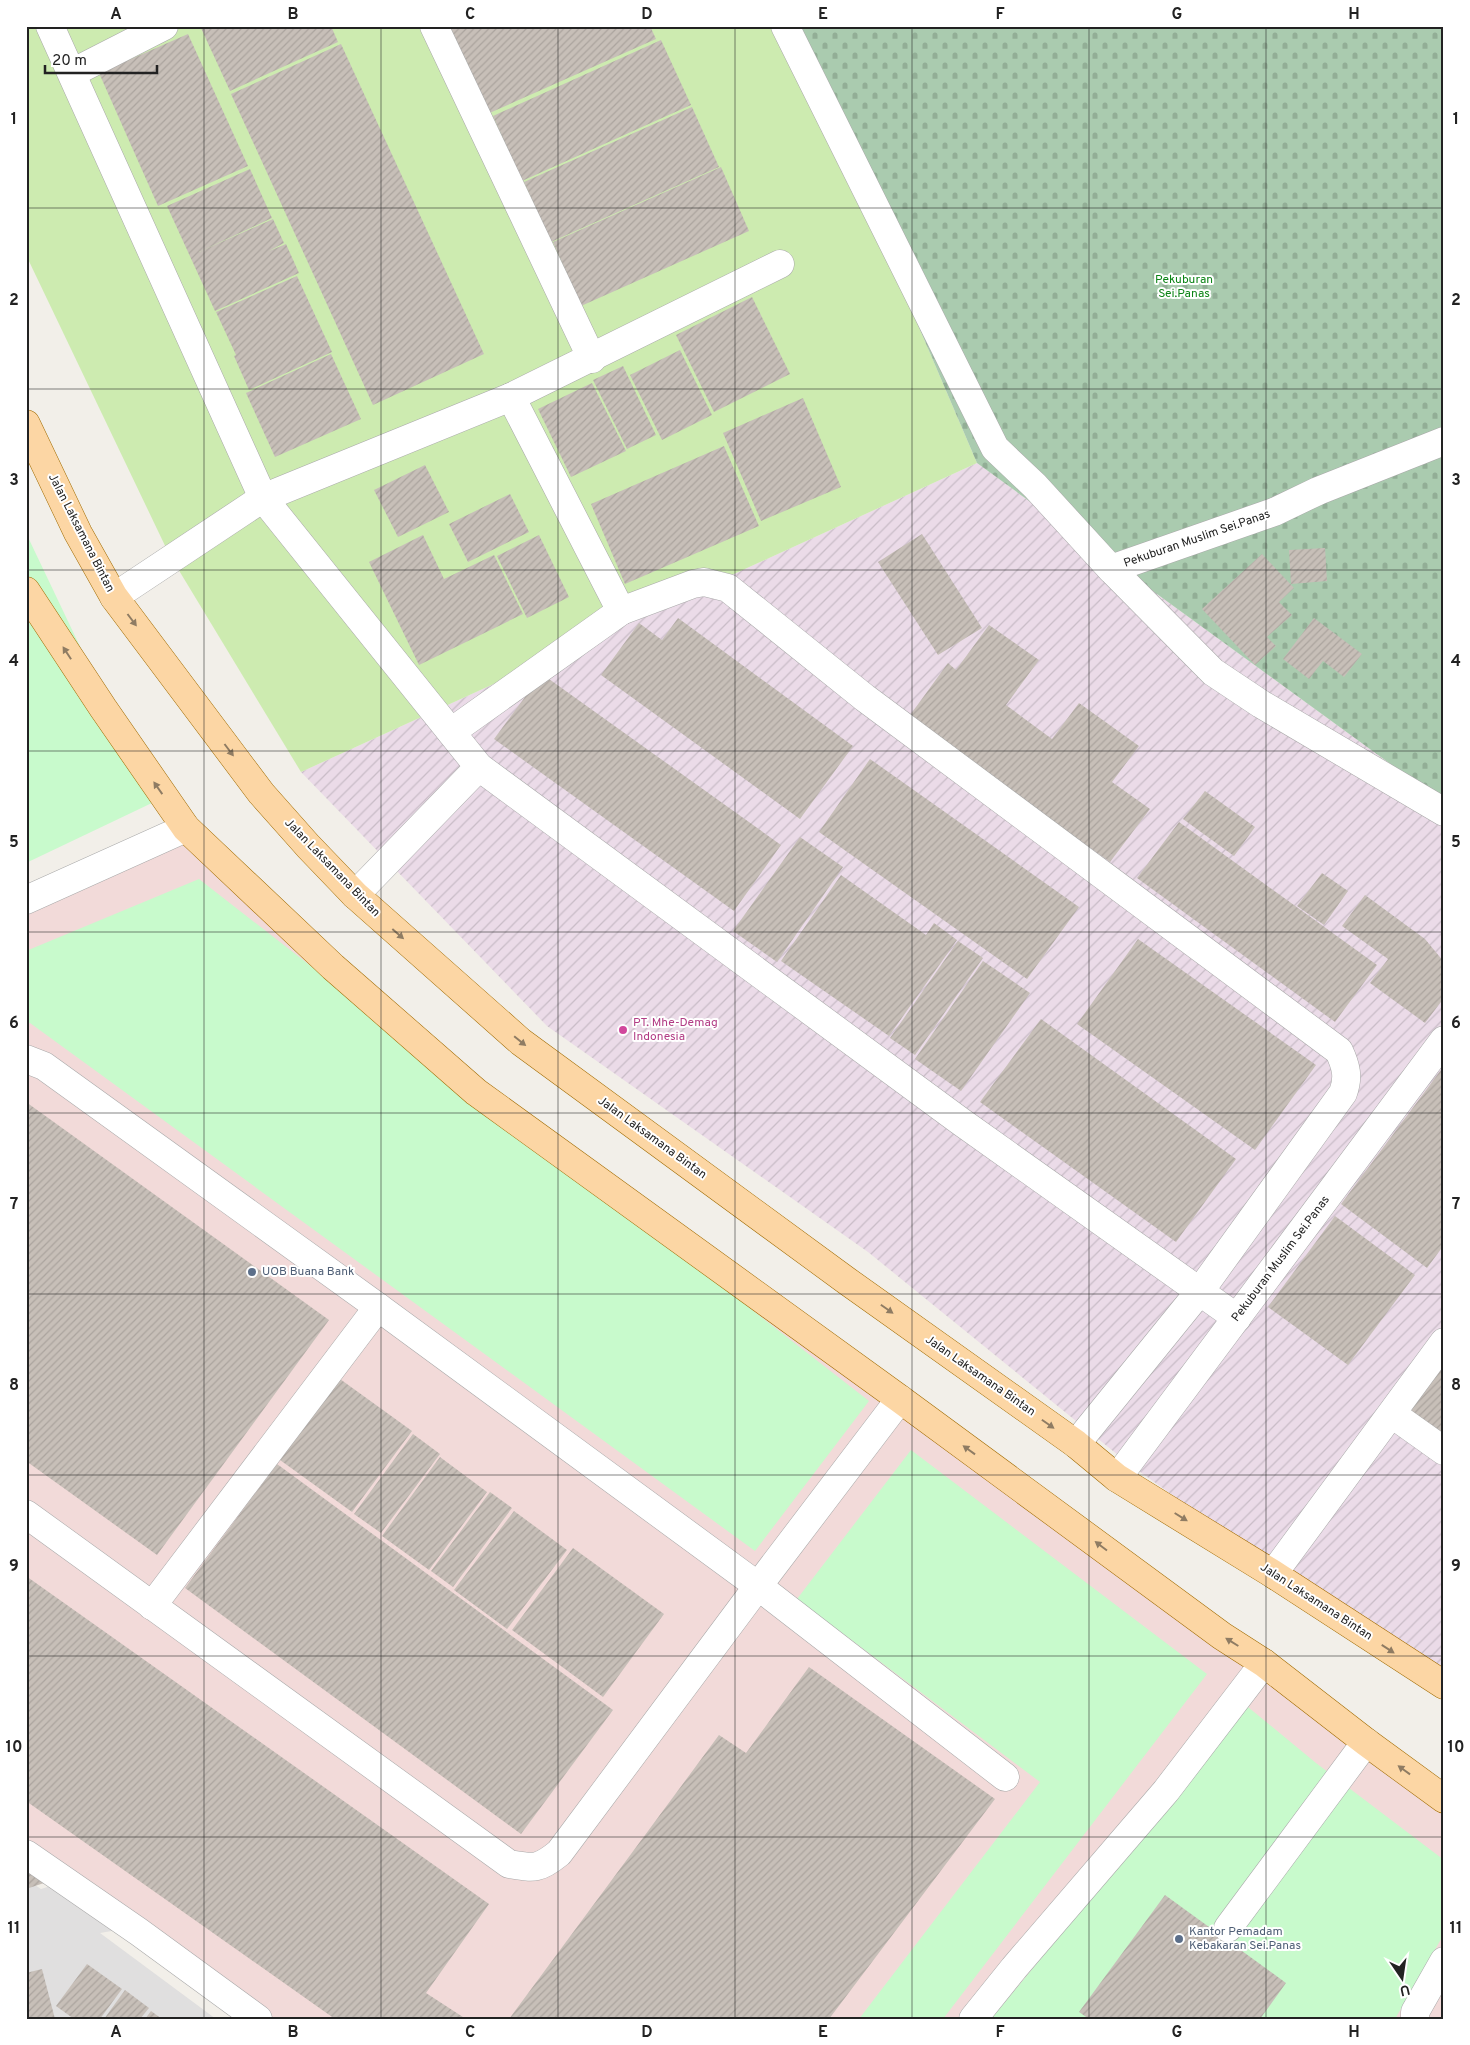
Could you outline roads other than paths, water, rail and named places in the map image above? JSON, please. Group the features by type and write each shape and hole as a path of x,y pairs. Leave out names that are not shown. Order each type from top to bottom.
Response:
{"main road":[{"name":"Jalan Laksamana Bintan","path":"26,424 78,532 114,597 262,793 308,846 355,895 521,1042 839,1275 1076,1444 1117,1478 1273,1574 1444,1685"},
{"path":"26,591 103,708 186,828 333,967 476,1092 1222,1636 1264,1662 1366,1742 1444,1799"}],"street":[{"path":"50,26 263,498 479,766 960,1121 1236,1318"},
{"path":"72,73 164,26"},
{"path":"434,26 592,359"},
{"path":"785,26 996,448 1035,486 1111,569"},
{"path":"114,597 263,498 511,397 592,359 780,264"},
{"path":"511,397 621,610"},
{"name":"Pekuburan Muslim Sei.Panas","path":"1444,441 1318,491 1274,512 1111,569 1213,672 1260,704 1444,812"},
{"path":"451,732 621,610 693,584 704,582 728,588 865,698 1339,1051 1346,1066 1346,1085 1343,1093 1200,1291 1076,1444"},
{"path":"355,895 479,766"},
{"path":"26,900 186,828"},
{"name":"Pekuburan Muslim Sei.Panas","path":"1117,1478 1444,1040"},
{"path":"26,1059 44,1066 378,1307 758,1586 1005,1777"},
{"path":"152,1606 378,1307"},
{"path":"1273,1574 1444,1342"},
{"path":"26,1514 509,1864 529,1867 544,1866 559,1853 758,1586 900,1400"},
{"path":"1392,1414 1444,1451"},
{"path":"973,2019 1014,1968 1166,1791 1264,1662"},
{"path":"1228,1928 1366,1742"},
{"path":"26,1854 139,1932 258,2019"},
{"path":"1416,2019 1415,2012 1444,1961"}],"place":[{"name":"PT. Mhe-Demag Indonesia","path":"623,1030"},
{"name":"UOB Buana Bank","path":"252,1272"},
{"name":"Kantor Pemadam Kebakaran Sei.Panas","path":"1179,1939"}],"park label":[{"name":"Pekuburan Sei.Panas","path":"1184,287"}]}
